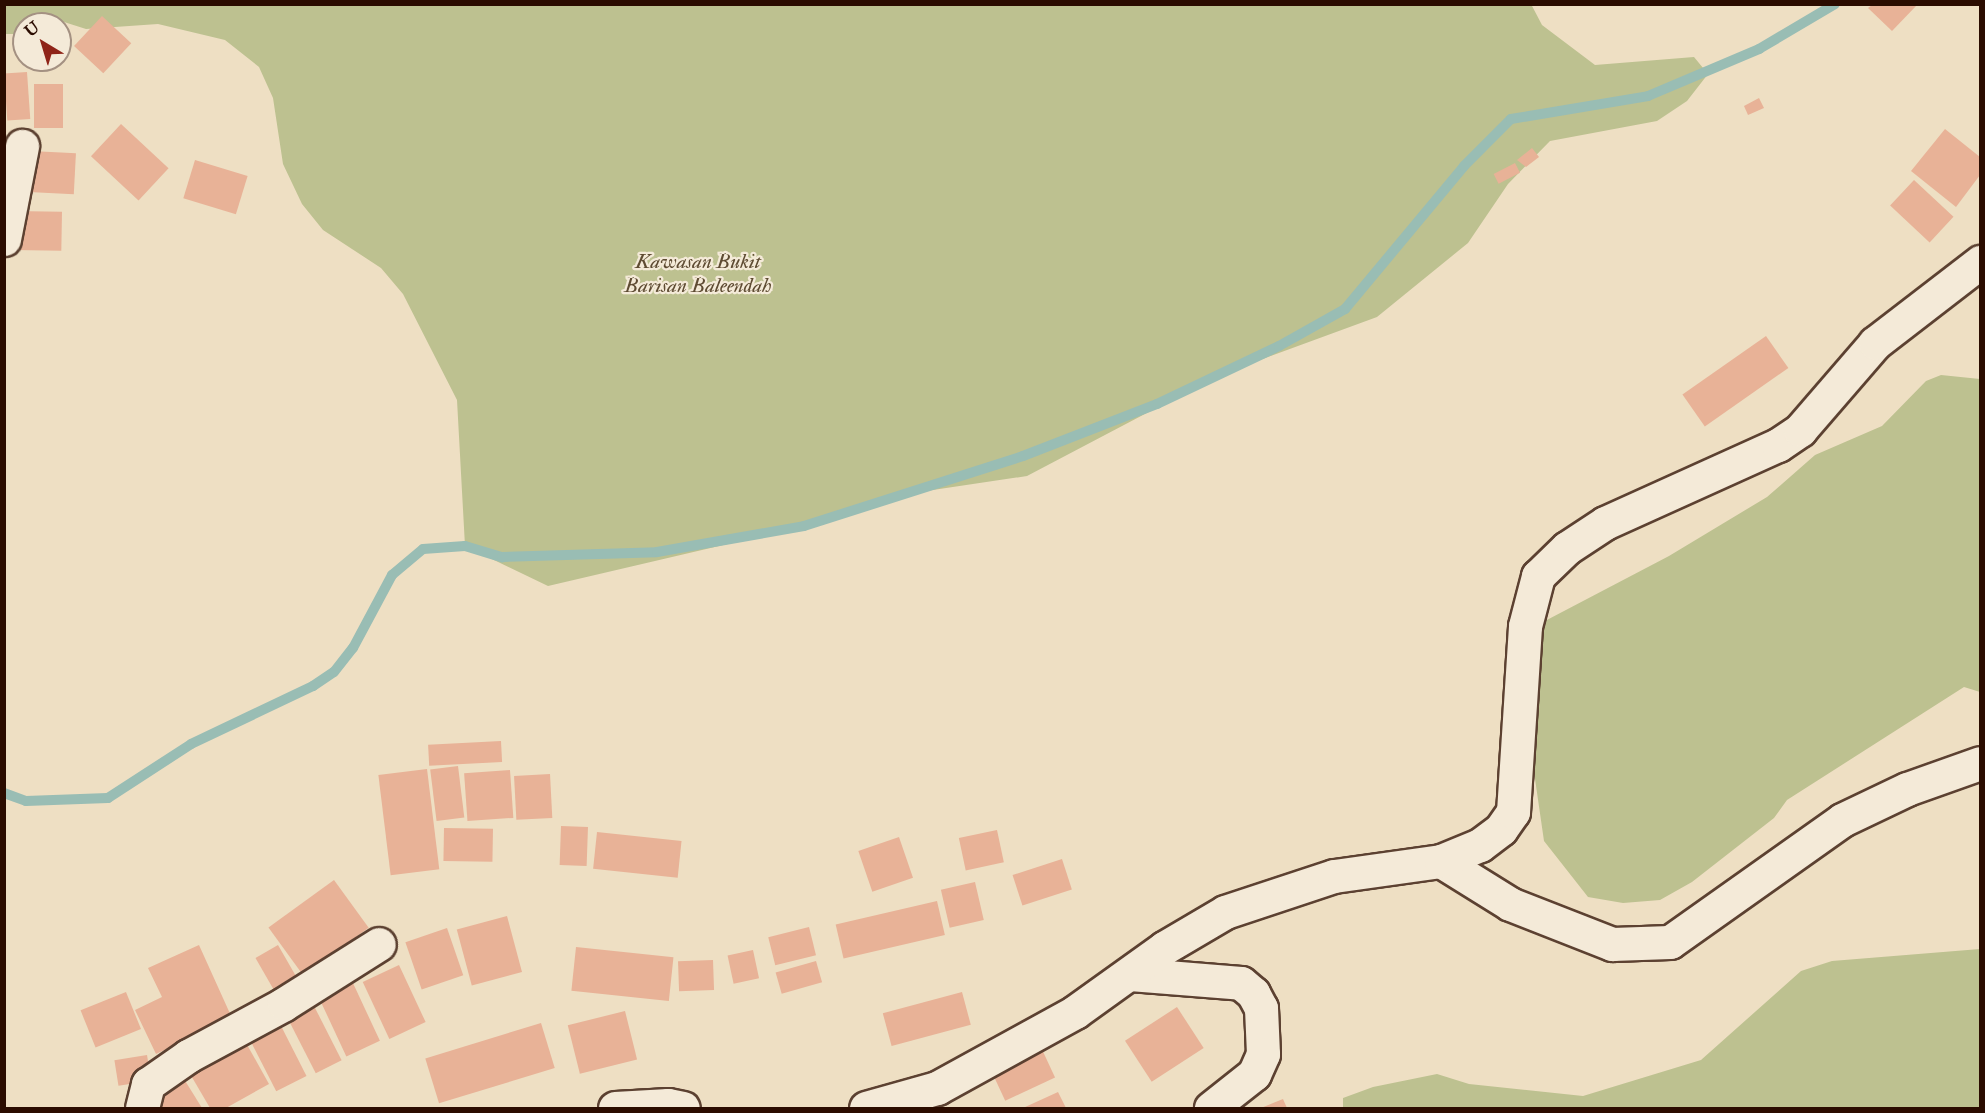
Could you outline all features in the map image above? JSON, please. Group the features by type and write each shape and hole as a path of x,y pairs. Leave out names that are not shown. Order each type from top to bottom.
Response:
{"street":[{"path":"4,239 22,146"},
{"path":"866,1108 937,1088 1075,1012 1225,912 1334,876 1441,861 1480,845 1502,829 1513,812 1525,626 1538,576 1567,548 1605,524 1767,450 1800,430 1875,343 1980,262"},
{"path":"1441,861 1510,904 1612,944 1670,942 1842,820 1907,789 1980,763"},
{"path":"142,1108 148,1084 188,1056 284,1004 379,944"},
{"path":"1130,974 1241,983 1253,993 1261,1008 1263,1054 1254,1074 1211,1108"},
{"path":"615,1108 683,1108"}],"green space":[{"name":"Kawasan Bukit Barisan Baleendah","path":"5,4 1531,4 1542,25 1595,65 1694,57 1708,74 1687,101 1657,121 1550,141 1508,184 1468,243 1377,317 1219,375 1027,476 886,497 804,526 548,586 465,546 457,400 403,294 381,268 323,230 302,204 283,164 273,98 259,67 225,40 158,24 86,29 72,25 72,12 12,12 12,34 5,34"},
{"path":"1941,375 1980,379 1980,692 1964,687 1787,800 1774,818 1692,882 1660,900 1623,903 1588,897 1544,841 1534,772 1536,674 1543,622 1669,556 1767,497 1815,455 1882,426 1926,381"},
{"path":"1980,949 1980,1108 1343,1108 1343,1098 1373,1087 1437,1074 1469,1084 1583,1096 1701,1060 1801,971 1832,961"}],"building":[{"path":"1872,5 1917,5 1892,31 1868,8"},
{"path":"102,16 131,43 103,73 74,46"},
{"path":"27,72 30,119 7,120 4,74"},
{"path":"34,84 63,84 63,128 34,128"},
{"path":"1759,98 1764,108 1748,115 1744,106"},
{"path":"121,124 169,168 139,201 91,156"},
{"path":"1945,129 1980,157 1980,175 1956,207 1911,171"},
{"path":"1532,148 1539,157 1526,167 1517,160"},
{"path":"31,151 76,153 74,194 29,192"},
{"path":"195,160 248,176 236,214 183,198"},
{"path":"1515,163 1520,173 1499,184 1494,174"},
{"path":"1914,180 1953,217 1930,242 1890,206"},
{"path":"14,211 62,212 61,251 13,250"},
{"path":"1766,336 1788,368 1705,426 1682,395"},
{"path":"501,741 502,762 429,766 428,745"},
{"path":"458,766 464,818 437,821 430,769"},
{"path":"427,769 439,869 391,875 378,775"},
{"path":"510,770 513,818 467,821 464,773"},
{"path":"550,774 552,818 516,820 514,776"},
{"path":"561,826 588,827 587,866 560,865"},
{"path":"444,828 493,829 492,862 443,861"},
{"path":"997,830 1004,862 966,870 959,838"},
{"path":"597,832 682,841 678,878 593,869"},
{"path":"899,837 913,878 872,892 858,851"},
{"path":"1062,859 1072,889 1022,906 1013,875"},
{"path":"334,880 369,928 303,975 268,928"},
{"path":"975,882 984,920 950,928 941,890"},
{"path":"937,901 945,935 844,958 836,924"},
{"path":"507,916 522,972 472,985 457,929"},
{"path":"809,927 816,955 775,965 768,937"},
{"path":"447,928 463,975 422,990 405,942"},
{"path":"199,945 232,1018 156,1054 135,1010 162,997 148,968"},
{"path":"278,945 298,980 275,993 255,958"},
{"path":"576,947 673,957 669,1001 571,991"},
{"path":"753,950 759,978 734,984 728,955"},
{"path":"713,960 714,990 679,991 678,961"},
{"path":"816,961 822,982 782,994 776,973"},
{"path":"399,965 426,1022 389,1039 363,982"},
{"path":"352,981 380,1041 346,1056 318,997"},
{"path":"126,992 141,1029 96,1047 81,1010"},
{"path":"962,992 971,1025 892,1046 883,1013"},
{"path":"313,1004 342,1060 316,1073 287,1017"},
{"path":"1177,1007 1204,1048 1152,1082 1125,1041"},
{"path":"625,1011 637,1060 580,1074 568,1025"},
{"path":"277,1018 307,1076 276,1091 247,1033"},
{"path":"541,1023 555,1068 439,1103 425,1058"},
{"path":"240,1032 269,1084 226,1108 210,1108 186,1067"},
{"path":"1039,1043 1055,1077 1005,1101 989,1066"},
{"path":"147,1055 151,1081 118,1086 114,1060"},
{"path":"179,1071 202,1108 156,1108 145,1091"},
{"path":"1058,1092 1066,1108 1023,1108"},
{"path":"1283,1099 1287,1108 1261,1108"}],"waterway":[{"path":"4,793 26,801 108,798 191,744 313,686 334,672 353,648 392,575 423,549 465,546 502,557 657,552 804,526 1023,456 1157,404 1279,346 1345,309 1464,166 1511,119 1648,96 1759,49 1835,4"}]}
